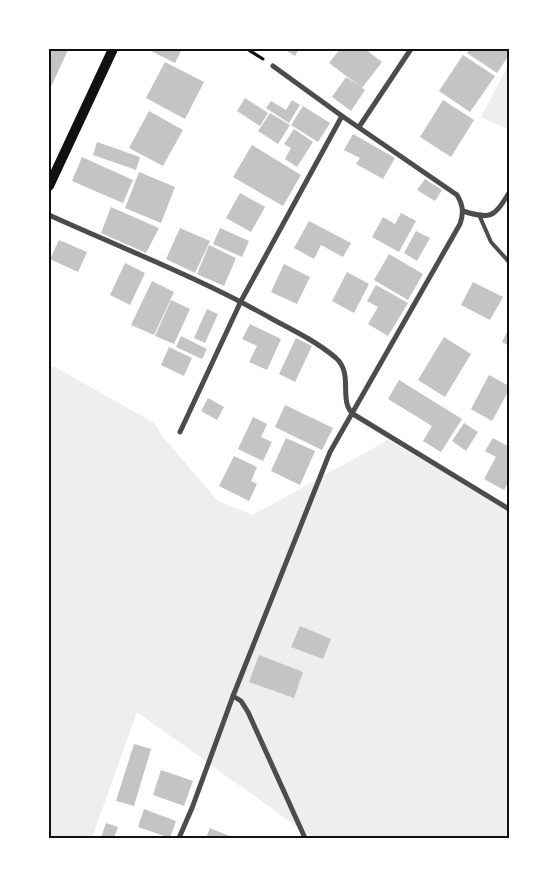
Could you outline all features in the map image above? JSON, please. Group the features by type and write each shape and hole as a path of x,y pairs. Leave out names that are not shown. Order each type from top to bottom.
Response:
{"main road":[{"path":"49,186 113,49"}],"street":[{"path":"359,128 411,49"},
{"path":"179,838 330,452 460,224 463,211 457,195 359,128 274,66"},
{"path":"180,432 241,301 342,116"},
{"path":"463,211 480,216 490,215 498,211 509,193"},
{"path":"49,215 241,301 318,344 340,362 345,374 348,408 353,414 509,509"},
{"path":"233,696 241,701 248,712 305,838"}],"lane":[{"path":"480,216 490,242 509,262"}],"path":[{"path":"247,49 274,66"}],"shaded area":[{"path":"509,64 509,130 481,117"},
{"path":"49,367 55,367 154,423 163,437 218,501 253,515 388,440 509,510 509,838 313,838 137,712 92,838 49,838 49,734 51,729 49,727"}],"building":[{"path":"49,49 68,50 49,91"},
{"path":"147,49 182,49 175,63"},
{"path":"284,49 299,49 295,56"},
{"path":"340,49 365,49 382,62 362,88 365,90 351,111 332,97 346,77 361,87 329,63"},
{"path":"469,49 509,49 509,55 497,73 467,53"},
{"path":"463,55 495,76 470,112 439,91"},
{"path":"165,62 204,82 185,119 146,98"},
{"path":"245,98 268,113 260,126 237,111"},
{"path":"292,100 300,105 289,123 266,108 271,101 286,110"},
{"path":"443,100 474,120 451,157 420,137"},
{"path":"303,106 330,123 318,142 291,125"},
{"path":"149,111 183,130 163,166 129,148"},
{"path":"270,113 290,125 278,144 258,131"},
{"path":"294,129 313,142 297,167 285,159 291,148 284,144"},
{"path":"353,134 395,158 383,179 356,164 360,158 344,150"},
{"path":"97,142 140,157 136,170 93,155"},
{"path":"252,145 301,175 283,206 233,177"},
{"path":"82,157 133,180 123,203 72,181"},
{"path":"139,172 175,187 161,223 125,208"},
{"path":"425,179 442,190 435,201 417,190"},
{"path":"240,193 265,207 251,232 226,218"},
{"path":"111,207 159,228 146,253 101,233"},
{"path":"401,213 416,221 399,252 372,237 383,217 395,224"},
{"path":"309,221 351,243 343,257 321,245 314,259 294,248"},
{"path":"180,228 210,241 195,273 166,259"},
{"path":"220,228 249,241 242,257 213,244"},
{"path":"416,231 430,238 417,261 404,253"},
{"path":"59,240 87,252 78,272 50,259"},
{"path":"209,245 236,258 224,286 197,274"},
{"path":"389,254 423,274 408,300 374,280"},
{"path":"125,263 145,273 130,305 110,295"},
{"path":"284,264 310,277 297,304 271,292"},
{"path":"347,272 369,284 354,313 332,301"},
{"path":"152,281 174,292 154,335 131,325"},
{"path":"473,282 503,297 490,320 461,305"},
{"path":"376,285 408,303 388,336 368,324 378,307 367,301"},
{"path":"171,300 190,309 174,344 155,336"},
{"path":"207,309 218,314 205,343 194,338"},
{"path":"250,324 281,339 267,370 249,362 257,346 242,339"},
{"path":"509,328 509,346 502,342"},
{"path":"181,336 207,349 202,359 176,347"},
{"path":"444,337 471,354 445,397 418,380"},
{"path":"296,338 312,346 295,382 279,374"},
{"path":"169,347 192,358 184,376 161,365"},
{"path":"489,375 509,386 509,390 492,421 471,409"},
{"path":"399,380 462,419 441,452 423,441 432,426 388,399"},
{"path":"208,398 224,407 217,420 201,411"},
{"path":"285,405 333,428 322,450 275,427"},
{"path":"253,417 267,424 261,437 272,442 263,461 238,449"},
{"path":"464,423 478,432 466,451 452,441"},
{"path":"286,438 315,451 300,485 271,471"},
{"path":"493,438 509,447 509,481 504,490 484,479 496,457 485,451"},
{"path":"234,456 257,467 251,481 257,484 249,501 219,486"},
{"path":"300,626 331,639 323,659 291,647"},
{"path":"259,655 303,672 294,698 249,682"},
{"path":"134,744 151,749 134,806 116,801"},
{"path":"161,770 193,781 184,806 153,795"},
{"path":"144,809 176,821 170,838 138,827"},
{"path":"106,823 118,827 114,838 101,838"},
{"path":"210,828 234,838 206,838"}]}
